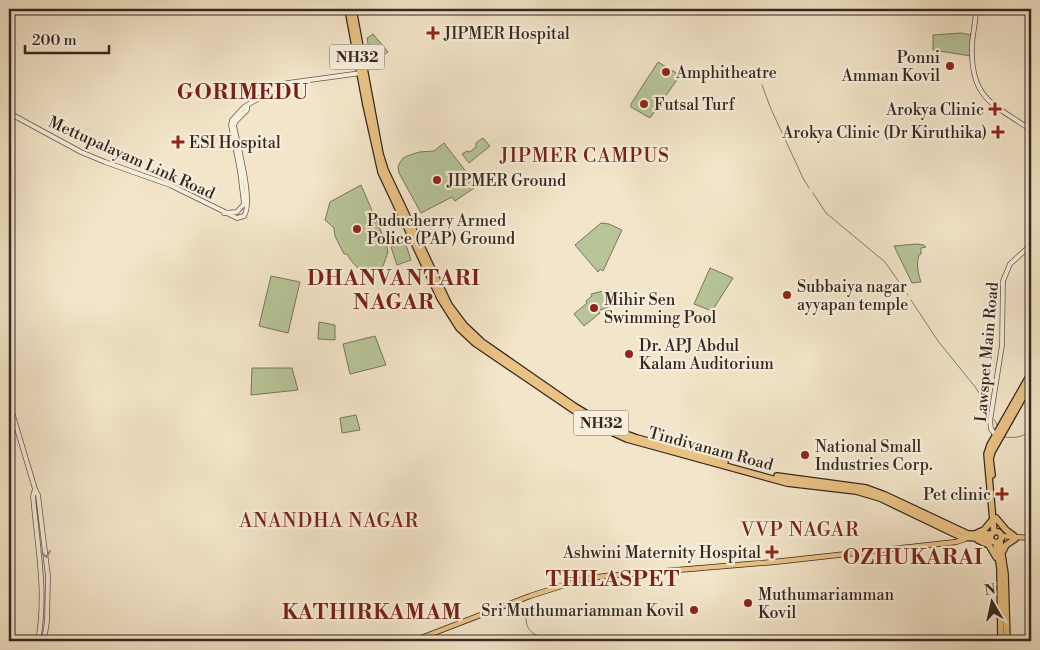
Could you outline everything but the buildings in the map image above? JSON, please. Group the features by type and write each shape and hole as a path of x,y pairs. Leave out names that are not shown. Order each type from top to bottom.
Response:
{"highway":[{"name":"NH32","path":"348,9 385,170 413,236"},
{"name":"NH32","path":"353,9 362,72 380,170 450,305 472,334 574,406 612,429 638,438 780,477 857,486 875,491 971,536 997,537"},
{"path":"1001,641 1000,568 990,459 997,438 1031,373"},
{"path":"997,438 1031,383"},
{"path":"971,536 984,530 995,519"},
{"path":"995,519 1015,538 1006,545 1002,554"},
{"path":"971,536 992,548 1000,568"},
{"path":"997,537 1005,574 1007,641"}],"main road":[{"path":"413,641 530,596 580,580 605,576 863,554 925,545 927,543 959,540 971,536"},
{"path":"997,537 1031,539"}],"street":[{"path":"976,9 972,54 975,79 990,102 1031,130"},
{"name":"Mettupalayam Link Road","path":"9,113 93,157 170,185 236,218 244,216 247,210 245,178 234,125 247,110 247,106 274,89 288,83 362,72"},
{"path":"224,212 237,212 244,204 231,125 235,116 247,106"},
{"name":"Lawspet Main Road","path":"997,438 991,429 990,421 1002,335 1003,281 1010,264 1031,246"},
{"path":"9,402 38,495 48,576 47,621 44,641"},
{"path":"36,489 33,496 42,586 42,616 38,641"}],"green space":[{"path":"961,33 971,35 971,56 933,50 933,35"},
{"path":"373,34 388,52 378,59 371,61 367,38"},
{"path":"658,62 678,74 679,77 650,118 631,107 631,104"},
{"path":"483,138 490,146 469,163 462,154 467,151 470,152 476,147 476,143"},
{"name":"JIPMER Ground","path":"444,143 477,186 455,201 452,197 421,213 399,173 398,166 403,158 407,156 419,152 434,151"},
{"name":"Puducherry Armed Police (PAP) Ground","path":"361,185 386,243 388,252 383,266 371,271 362,270 354,264 347,254 344,254 335,236 334,228 325,220 330,202"},
{"path":"601,223 609,224 622,230 603,271 600,269 598,272 575,245"},
{"path":"405,242 411,260 397,265 391,247"},
{"path":"916,244 926,247 921,248 921,254 918,258 921,282 912,283 894,246"},
{"path":"710,268 733,278 712,311 694,304"},
{"path":"271,276 300,282 288,333 259,326"},
{"name":"Mihir Sen Swimming Pool","path":"608,290 615,294 609,307 599,309 600,313 584,326 574,314 587,303 586,301 592,296 591,294"},
{"path":"319,322 335,325 335,340 318,339"},
{"path":"375,336 386,365 350,374 343,344"},
{"path":"252,368 292,368 298,390 251,395"},
{"path":"356,415 360,430 342,433 340,418"}],"waterway":[{"path":"762,85 771,109 809,188"},
{"path":"813,193 826,213 885,262 908,295"},
{"path":"911,300 938,341 976,388 989,409"},
{"path":"994,419 997,425"},
{"path":"1004,437 1019,437 1031,429"},
{"path":"525,606 528,627 533,633 547,641"}],"place":[{"name":"JIPMER Hospital","path":"433,33"},
{"name":"Ponni Amman Kovil","path":"950,66"},
{"name":"Amphitheatre","path":"666,72"},
{"name":"Futsal Turf","path":"644,104"},
{"name":"Arokya Clinic","path":"995,109"},
{"name":"Arokya Clinic (Dr Kiruthika)","path":"998,132"},
{"name":"ESI Hospital","path":"178,142"},
{"name":"JIPMER Ground","path":"437,180"},
{"name":"Puducherry Armed Police (PAP) Ground","path":"357,229"},
{"name":"Subbaiya nagar ayyapan temple","path":"787,295"},
{"name":"Mihir Sen Swimming Pool","path":"594,308"},
{"name":"Dr. APJ Abdul Kalam Auditorium","path":"629,354"},
{"name":"National Small Industries Corp.","path":"805,455"},
{"name":"Pet clinic","path":"1002,494"},
{"name":"Ashwini Maternity Hospital","path":"772,552"},
{"name":"Muthumariamman Kovil","path":"748,603"},
{"name":"Sri Muthumariamman Kovil","path":"694,610"}],"district":[{"name":"GORIMEDU","path":"243,92"},
{"name":"JIPMER CAMPUS","path":"585,155"},
{"name":"DHANVANTARI NAGAR","path":"394,290"},
{"name":"ANANDHA NAGAR","path":"329,520"},
{"name":"VVP NAGAR","path":"800,529"},
{"name":"OZHUKARAI","path":"913,557"},
{"name":"THILASPET","path":"613,579"},
{"name":"KATHIRKAMAM","path":"372,612"}]}
